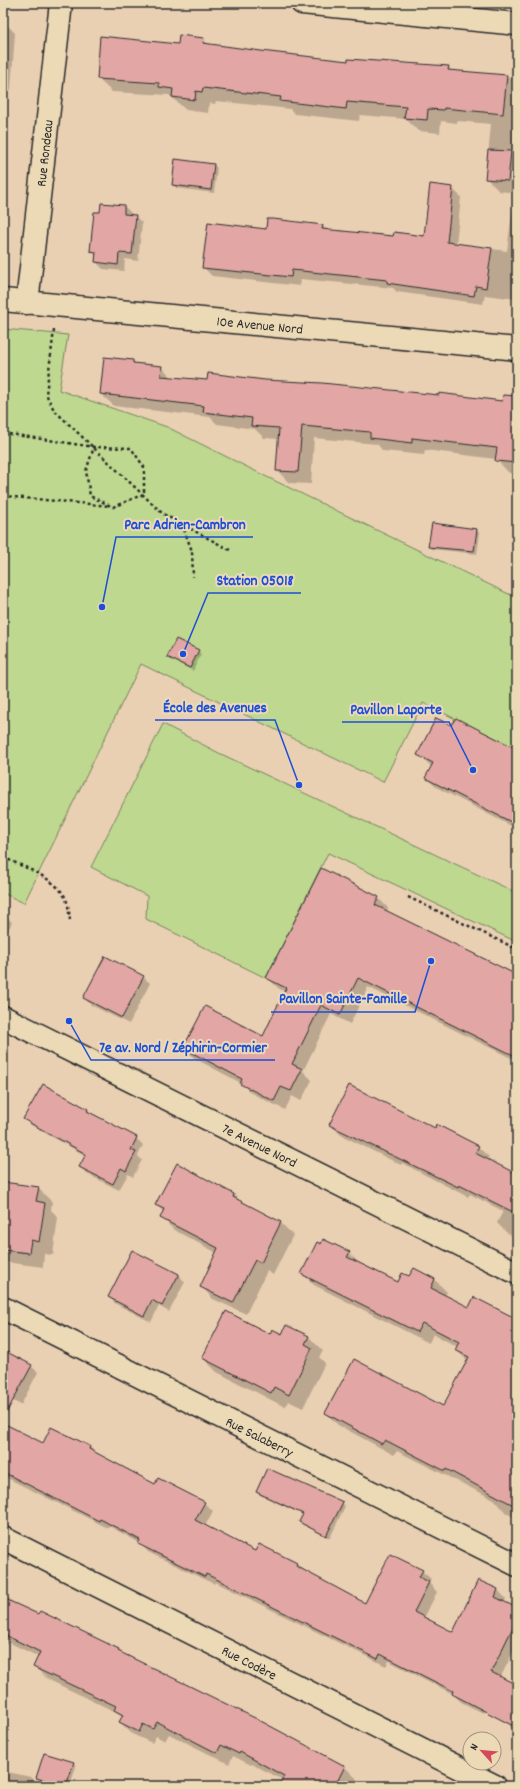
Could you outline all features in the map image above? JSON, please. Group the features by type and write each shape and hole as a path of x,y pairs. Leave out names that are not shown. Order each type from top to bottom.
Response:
{"street":[{"name":"Rue Rondeau","path":"27,303 61,3"},
{"path":"302,3 517,24"},
{"name":"10e Avenue Nord","path":"3,300 517,349"},
{"name":"7e Avenue Nord","path":"5,1022 517,1273"},
{"name":"Rue Salaberry","path":"3,1308 517,1565"},
{"name":"Rue Codère","path":"3,1538 495,1786"}],"path":[{"path":"56,305 46,394 54,410 94,446 163,514 230,550"},
{"path":"3,433 94,446 131,448 144,467 144,494"},
{"path":"94,446 86,472 90,496 113,507"},
{"path":"3,496 113,507 144,494"},
{"path":"182,524 192,551 193,577"},
{"path":"3,857 52,882 61,889 67,902 70,920"},
{"path":"408,897 517,949"}],"green space":[{"path":"3,329 68,335 59,390 167,427 517,598 517,749 423,703 383,782 141,664 24,903 3,893"},
{"path":"163,724 219,753 517,893 517,942 328,853 266,978 146,919 147,896 91,867"}],"building":[{"path":"179,35 204,38 203,43 261,51 348,61 348,59 449,66 448,70 507,75 503,114 444,108 444,110 428,109 427,120 404,118 406,107 347,102 346,109 280,101 281,97 203,88 202,92 196,91 195,100 172,97 173,89 159,87 159,83 97,79 100,36 178,44"},
{"path":"488,150 511,151 508,181 485,179"},
{"path":"175,159 214,164 211,190 172,185"},
{"path":"430,184 453,187 447,242 492,248 486,288 476,286 474,296 387,283 387,280 302,271 292,270 291,277 202,268 208,222 266,229 267,219 273,219 323,225 322,229 393,236 394,232 424,236"},
{"path":"101,203 124,205 124,214 136,215 132,254 119,253 118,265 95,262 96,252 90,251 94,212 100,212"},
{"path":"104,357 133,360 133,363 162,366 161,376 207,380 208,373 265,380 322,383 439,395 439,393 502,401 503,395 517,396 517,463 495,461 497,448 412,438 412,443 370,438 370,432 302,426 298,472 276,471 279,428 251,426 252,418 203,412 204,406 100,394"},
{"path":"432,523 477,529 474,551 428,547"},
{"path":"176,639 199,650 190,668 167,657"},
{"path":"436,718 451,725 456,718 517,749 517,825 425,778 433,763 417,755"},
{"path":"321,868 379,897 375,905 517,975 517,1057 358,978 340,1015 321,1005 292,1064 302,1069 291,1091 281,1087 274,1101 240,1084 242,1079 183,1048 205,1006 263,1036 286,988 266,978"},
{"path":"105,956 144,976 122,1018 83,998"},
{"path":"43,1084 88,1109 87,1111 137,1137 131,1150 136,1152 126,1171 121,1168 113,1184 79,1167 86,1154 23,1119"},
{"path":"349,1085 435,1128 436,1124 479,1146 475,1153 517,1174 517,1214 459,1185 458,1187 329,1125"},
{"path":"177,1163 234,1194 233,1197 281,1222 261,1263 255,1260 233,1303 200,1287 218,1248 160,1218 164,1209 155,1205"},
{"path":"3,1182 39,1187 36,1201 45,1203 39,1242 31,1240 29,1253 3,1250"},
{"path":"323,1239 350,1252 347,1257 398,1282 402,1273 409,1276 414,1268 435,1279 431,1288 469,1307 474,1297 517,1319 517,1507 446,1469 445,1471 385,1440 382,1444 325,1413 354,1359 443,1406 469,1357 455,1350 459,1342 422,1323 417,1332 301,1274 317,1242 321,1244"},
{"path":"132,1250 179,1274 162,1306 152,1300 144,1316 108,1297"},
{"path":"226,1311 270,1334 272,1329 282,1334 286,1325 309,1336 305,1344 312,1348 289,1395 274,1387 271,1393 202,1358"},
{"path":"3,1350 32,1365 3,1419"},
{"path":"3,1423 43,1443 51,1427 90,1446 89,1449 155,1484 158,1478 205,1502 195,1520 255,1551 259,1544 297,1563 296,1566 365,1603 390,1554 423,1570 419,1577 429,1582 414,1612 453,1632 478,1580 498,1589 495,1597 517,1608 517,1619 491,1672 517,1685 517,1728 452,1694 453,1691 380,1654 378,1659 206,1574 205,1577 138,1544 140,1540 100,1519 99,1521 3,1472"},
{"path":"267,1468 343,1502 326,1536 299,1522 303,1514 256,1492"},
{"path":"3,1598 38,1614 40,1611 119,1649 118,1651 257,1719 345,1766 335,1786 279,1786 284,1776 240,1752 239,1754 221,1745 217,1753 157,1722 153,1729 143,1724 139,1732 119,1722 123,1715 114,1710 116,1706 33,1667 40,1652 3,1634"},
{"path":"44,1753 74,1762 66,1786 36,1778"}],"place":[{"name":"Parc Adrien-Cambron","path":"102,607"},
{"name":"Station 05018","path":"183,654"},
{"name":"Pavillon Laporte","path":"473,770"},
{"name":"École des Avenues","path":"299,785"},
{"name":"Pavillon Sainte-Famille","path":"431,961"},
{"name":"7e av. Nord / Zéphirin-Cormier","path":"69,1021"}]}
